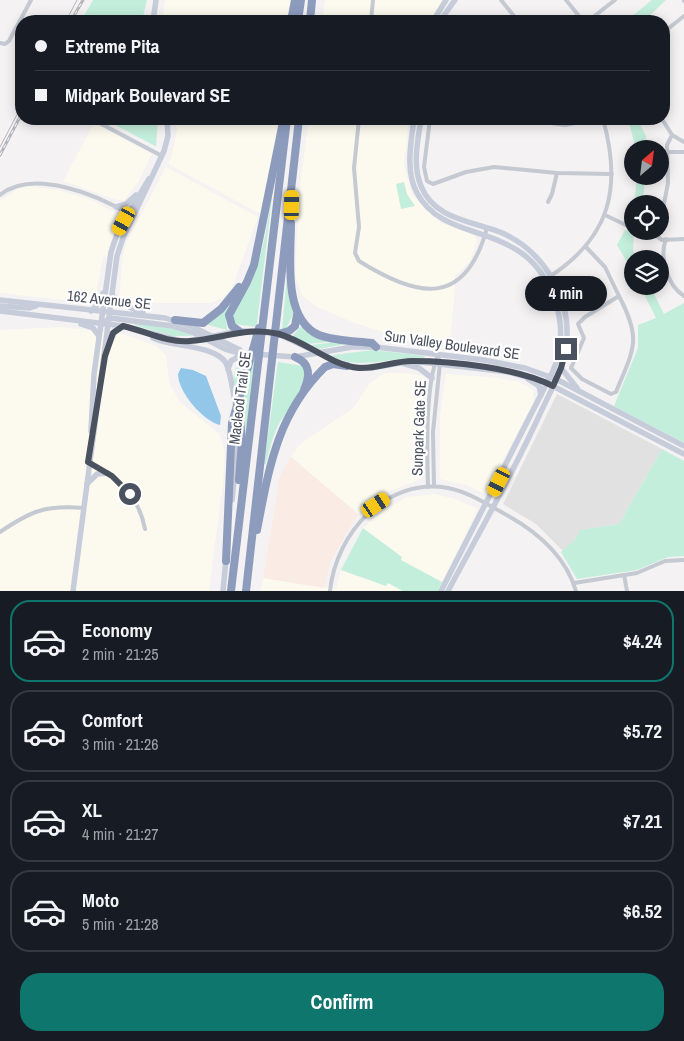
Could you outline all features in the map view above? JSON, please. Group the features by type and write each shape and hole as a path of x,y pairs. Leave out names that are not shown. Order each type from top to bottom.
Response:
{"highway":[{"path":"292,15 295,0"},
{"path":"299,15 301,0"},
{"path":"311,15 312,0"},
{"path":"239,331 230,323 230,313 251,274 285,125"},
{"name":"Macleod Trail SE","path":"231,591 285,125"},
{"name":"Macleod Trail SE","path":"246,591 298,125"},
{"path":"278,334 289,331 295,326 296,312 290,274 293,171"},
{"path":"175,320 199,324 220,309 241,283 258,242"},
{"path":"226,561 232,424 254,350 269,277"},
{"path":"296,312 302,323 318,334 372,343 376,347"},
{"path":"295,357 304,361 308,370 307,382 299,400"},
{"path":"246,591 272,454 283,426 299,400 325,367 333,364 347,366"},
{"path":"233,569 242,441 240,418"}],"main road":[{"path":"154,15 156,0"},
{"path":"437,15 446,0"},
{"path":"444,15 455,0"},
{"path":"91,446 91,412 99,336 113,244 158,166 168,136 167,125"},
{"path":"414,125 410,169 418,196 441,219 486,231"},
{"path":"420,125 416,167 424,192 445,214 486,231 518,250 548,278 562,300 567,326 566,349 561,368 553,378"},
{"path":"73,591 88,462 105,356 118,252 142,190 158,166"},
{"path":"116,207 126,204 142,190"},
{"path":"448,591 553,378 560,348 560,326 548,278"},
{"path":"91,311 98,304 106,290"},
{"path":"113,295 122,304 152,317"},
{"name":"162 Avenue SE","path":"0,301 30,308 38,305 103,312 123,326 174,340 189,341 239,331 278,334"},
{"name":"162 Avenue SE","path":"0,311 101,324 110,318 152,317 175,320 208,338 230,346 250,352 281,356"},
{"path":"62,318 93,328 99,336"},
{"path":"110,318 173,326 208,338"},
{"path":"105,356 113,333 123,326"},
{"path":"147,333 168,344 211,352 225,362 228,371 240,418 222,591"},
{"name":"Sun Valley Boulevard SE","path":"278,334 347,366 371,368 398,362 437,363 520,374 550,385 684,454"},
{"name":"Sun Valley Boulevard SE","path":"281,356 295,357 352,347 376,347 514,365 553,378 684,446"},
{"path":"228,371 234,358 250,352"},
{"path":"398,362 419,368 432,378"},
{"path":"561,368 582,394"},
{"path":"520,374 539,386 542,395"},
{"path":"442,591 490,506 542,395 550,385"},
{"path":"85,486 97,474 108,473"}],"street":[{"path":"23,15 31,0"},
{"path":"372,15 373,0"},
{"path":"501,0 513,15"},
{"path":"566,0 578,15"},
{"path":"596,15 615,0"},
{"path":"670,27 684,16"},
{"path":"0,44 5,44 9,41 15,30"},
{"path":"103,125 162,156"},
{"path":"358,125 354,168 359,227 355,253 360,261 411,287 436,289 453,283 468,271 477,257 486,231"},
{"path":"429,125 424,167 427,180 433,184 466,172 494,167 557,173 612,174"},
{"path":"548,278 565,267 586,247 605,215 612,174 611,148 605,125"},
{"path":"666,125 672,135 684,142"},
{"path":"668,140 672,135"},
{"path":"669,152 684,152"},
{"path":"548,202 557,173"},
{"path":"0,195 16,185 36,182 92,196 131,215"},
{"path":"605,215 624,224"},
{"path":"669,239 684,239"},
{"path":"666,240 663,248 665,268 672,283 684,296"},
{"path":"586,247 605,267 631,318 634,340 632,354 616,392 611,394 582,379 571,368 584,338 578,324 584,317 619,296"},
{"name":"Sunpark Gate SE","path":"434,486 433,432 438,355"},
{"name":"Sunpark Gate SE","path":"428,486 428,428 432,378 437,363"},
{"path":"88,462 108,473 133,497 145,529"},
{"path":"330,591 336,565 362,520 376,505 391,496 428,486 462,492 520,522 543,539 560,559 574,583 576,591"},
{"path":"0,532 24,516 41,509 59,506 82,508"},
{"path":"574,583 624,576 648,570 665,561 684,560"},
{"path":"624,576 627,591"}],"shaded area":[{"path":"165,0 292,0 289,15 163,15"},
{"path":"325,0 443,0 434,15 323,15"},
{"path":"93,125 98,125 152,154 139,181 124,200 117,200 63,181"},
{"path":"177,125 281,125 270,219 168,164 172,155"},
{"path":"308,125 408,125 404,164 412,195 441,223 473,233 477,241 471,260 454,277 455,289 449,347 412,341 355,323 317,307 302,296 295,274 300,186"},
{"path":"166,167 258,217 232,288 223,298 211,303 155,303 119,299 123,254 126,243"},
{"path":"27,186 58,190 92,200 119,215 120,223 111,241 107,257 103,256 96,295 90,303 0,293 0,201 16,190"},
{"path":"62,327 123,334 156,346 166,355 169,382 180,402 219,434 225,451 223,483 209,591 0,591 0,330"},
{"path":"384,373 424,376 423,475 421,479 392,490 358,514 291,457 300,444 353,408 370,383"},
{"path":"446,374 499,378 519,382 533,389 534,401 485,494 466,485 440,479 440,416"},
{"path":"557,394 662,449 619,524 581,530 576,539 563,551 536,524 503,504"},
{"path":"291,457 358,514 331,560 324,588 263,578 280,476"},
{"path":"433,494 453,498 478,509 442,582 400,560 363,528 386,509 407,497"},
{"path":"341,570 386,586 388,583 403,591 261,591 263,578 336,589"}],"green space":[{"path":"93,0 147,0 143,15 84,15"},
{"path":"652,0 666,0 650,15 633,15"},
{"path":"115,125 158,125 155,146"},
{"path":"630,125 640,125 646,136 645,140 634,140"},
{"path":"275,174 256,327 234,324 234,312 250,285 261,254"},
{"path":"404,182 407,194 415,206 401,209 396,184"},
{"path":"636,185 645,185 643,195 635,195"},
{"path":"624,232 624,240 634,240 633,250 624,250 624,257 617,245"},
{"path":"287,275 293,314 286,329 282,330"},
{"path":"235,295 226,316 227,330 208,325"},
{"path":"644,295 654,295 664,314 684,303 684,443 614,406 638,348 638,325 656,318"},
{"path":"135,323 177,329 193,336 173,336 134,325"},
{"path":"300,327 328,342 307,344 292,337"},
{"path":"331,341 346,344 319,349 311,345 329,343"},
{"path":"373,350 425,356 424,358 367,363 356,363 333,357 333,355"},
{"path":"246,358 249,359 237,395 234,374 241,362"},
{"path":"253,359 257,359 246,438 244,410 240,405"},
{"path":"278,362 303,366 304,382 297,397 278,426 272,440 266,464 264,464"},
{"path":"662,449 684,461 684,556 668,557 637,570 577,579 561,552 576,539 580,530 619,524"},
{"path":"363,528 402,557 401,560 442,582 438,591 403,591 388,583 386,586 341,570"}],"water":[{"path":"181,368 193,370 206,376 221,416 220,425 206,418 187,397 179,381 178,374"}],"tram line":[{"path":"69,15 77,0"},
{"path":"0,147 15,118"}],"railway":[{"path":"74,15 83,0"},
{"path":"0,155 16,125"}],"route":[{"path":"130,494 112,476 88,462 105,356 113,333 123,326 174,340 189,341 239,331 278,334 347,366 371,368 398,362 429,362 510,372 534,378 553,386 561,368 566,349"}]}
